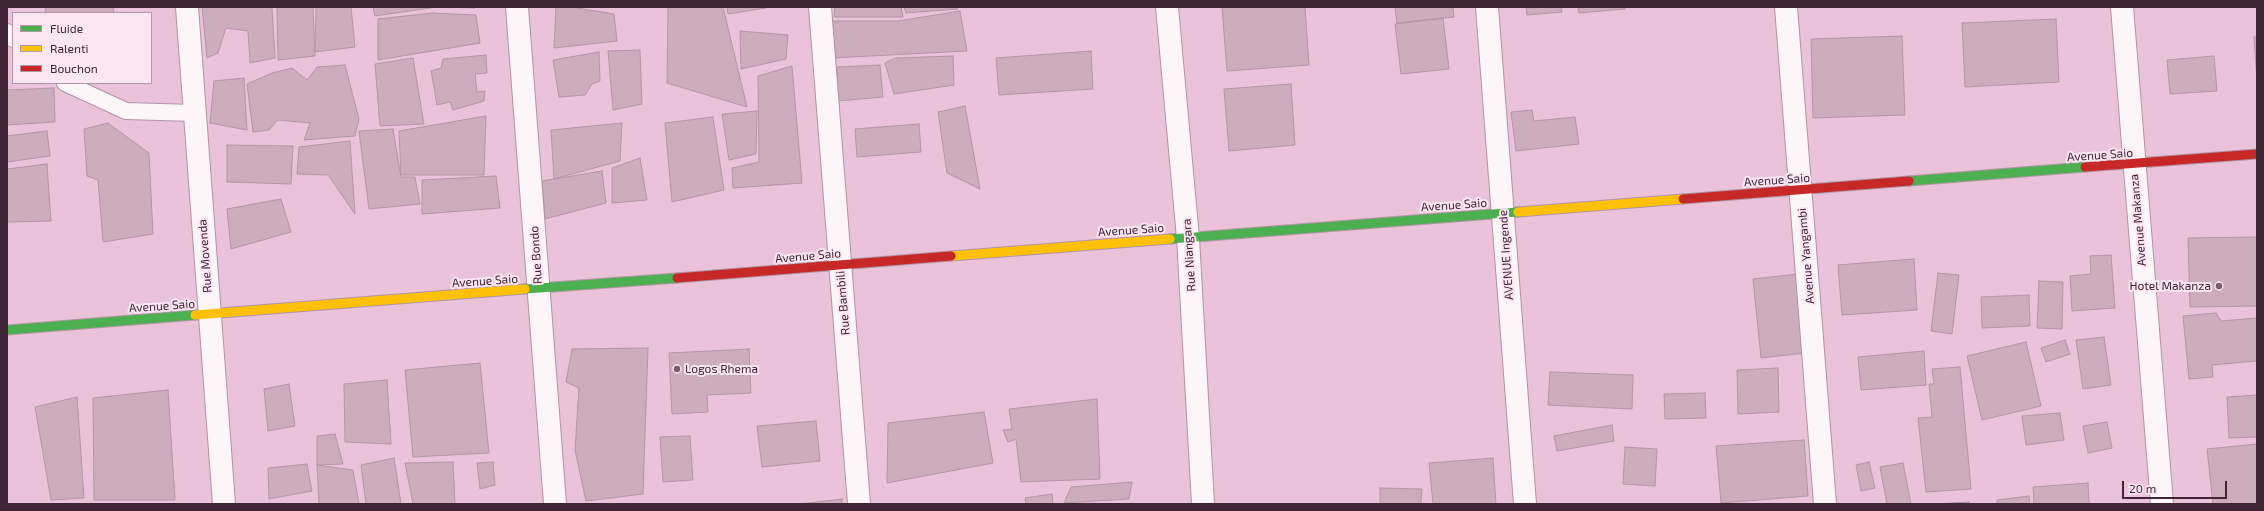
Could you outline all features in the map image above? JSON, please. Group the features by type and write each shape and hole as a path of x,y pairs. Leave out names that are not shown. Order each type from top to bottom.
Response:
{"street":[{"name":"Rue Movenda","path":"187,7 224,504"},
{"name":"Rue Bondo","path":"517,7 555,504"},
{"name":"Rue Bambili","path":"820,7 839,265 859,504"},
{"name":"Rue Niangara","path":"1167,7 1188,238 1203,504"},
{"name":"AVENUE Ingende","path":"1487,7 1525,504"},
{"name":"Avenue Yangambi","path":"1786,7 1825,504"},
{"name":"Avenue Makanza","path":"2122,7 2133,164 2162,504"},
{"name":"Avenue Saio","path":"7,330 2257,154"}],"lane":[{"path":"67,84 126,111 194,113"}],"building":[{"path":"45,7 113,7 114,12 46,12"},
{"path":"202,7 272,7 275,58 250,63 248,31 226,28 218,53 207,58"},
{"path":"277,7 313,7 315,56 278,60"},
{"path":"316,7 351,7 355,47 315,52"},
{"path":"373,7 437,7 375,16"},
{"path":"437,7 475,7 475,8"},
{"path":"556,7 571,7 614,14 617,41 554,48"},
{"path":"668,7 723,7 747,107 667,83"},
{"path":"727,7 765,7 766,8 728,14"},
{"path":"835,7 901,7 903,17 834,17"},
{"path":"904,7 957,7 958,9 906,13"},
{"path":"1222,7 1305,7 1309,65 1227,71"},
{"path":"1395,7 1453,7 1454,17 1397,23"},
{"path":"1526,7 1561,7 1562,12 1527,15"},
{"path":"1578,7 1624,7 1625,9 1579,13"},
{"path":"960,11 967,51 832,58 829,21 898,21"},
{"path":"432,13 476,15 480,43 378,60 378,19"},
{"path":"1443,18 1449,69 1401,74 1395,24"},
{"path":"2056,19 2059,82 1965,87 1962,23"},
{"path":"740,31 788,35 786,59 741,69"},
{"path":"1902,36 1905,115 1813,118 1811,39"},
{"path":"2254,37 2257,37 2257,81"},
{"path":"640,50 642,104 613,110 608,51"},
{"path":"1091,51 1093,89 999,95 996,58"},
{"path":"599,52 600,81 592,84 585,95 559,97 553,60"},
{"path":"486,55 487,73 475,74 477,92 485,91 484,101 453,110 450,102 437,105 431,71 441,68 443,59"},
{"path":"953,56 954,85 894,94 885,63 895,58"},
{"path":"2214,56 2217,91 2170,94 2167,60"},
{"path":"413,58 424,124 380,126 375,64"},
{"path":"345,65 359,119 355,136 304,140 310,123 278,120 269,130 253,132 247,84 272,73 292,68 307,80 317,67"},
{"path":"880,65 883,97 837,101 837,67"},
{"path":"792,66 802,183 733,188 732,168 759,162 758,76"},
{"path":"244,78 247,130 210,123 214,81"},
{"path":"1291,84 1295,145 1229,151 1224,89"},
{"path":"54,88 55,122 7,125 7,90"},
{"path":"965,106 980,189 947,173 938,112"},
{"path":"1532,110 1534,121 1575,117 1579,144 1516,151 1511,112"},
{"path":"757,111 756,154 729,160 722,114"},
{"path":"486,116 484,175 401,175 399,131"},
{"path":"713,117 724,190 672,202 665,123"},
{"path":"108,123 149,153 153,234 103,242 98,180 87,176 84,129"},
{"path":"622,123 620,161 554,179 551,130"},
{"path":"919,124 921,152 857,157 855,129"},
{"path":"393,129 401,177 415,177 420,204 369,209 359,131"},
{"path":"47,131 50,156 7,162 7,136"},
{"path":"350,141 355,214 328,175 297,174 299,147"},
{"path":"227,145 293,146 291,184 227,182"},
{"path":"640,158 647,200 612,203 612,168"},
{"path":"47,164 51,221 7,222 7,169"},
{"path":"602,171 606,203 545,219 542,181"},
{"path":"496,176 500,208 422,214 422,180"},
{"path":"281,199 291,232 231,249 227,209"},
{"path":"2257,237 2257,306 2190,307 2188,238"},
{"path":"2111,255 2115,308 2072,311 2070,276 2091,274 2090,256"},
{"path":"1914,259 1917,310 1842,315 1838,265"},
{"path":"1938,273 1959,275 1952,334 1931,331"},
{"path":"1798,274 1806,353 1761,358 1753,279"},
{"path":"2039,281 2063,282 2062,329 2037,328"},
{"path":"2029,295 2030,326 1982,328 1981,297"},
{"path":"2216,313 2221,321 2257,318 2257,361 2212,365 2213,377 2189,379 2183,316"},
{"path":"2104,337 2111,385 2083,389 2076,340"},
{"path":"2065,340 2070,354 2046,362 2041,348"},
{"path":"2026,342 2041,406 1982,420 1967,356"},
{"path":"648,348 643,494 586,501 575,450 579,388 566,382 572,349"},
{"path":"749,349 751,393 707,395 708,412 672,414 669,353"},
{"path":"1924,351 1926,385 1861,390 1858,357"},
{"path":"480,363 489,453 413,457 405,370"},
{"path":"1960,367 1971,489 1926,492 1918,418 1932,417 1929,384 1934,384 1932,369"},
{"path":"1778,368 1779,412 1738,414 1737,370"},
{"path":"1550,372 1633,375 1632,409 1548,405"},
{"path":"387,380 391,444 345,442 344,384"},
{"path":"289,384 295,426 268,431 264,389"},
{"path":"168,390 175,500 94,500 93,398"},
{"path":"1705,393 1706,418 1665,419 1664,394"},
{"path":"2257,395 2257,437 2229,438 2227,397"},
{"path":"77,397 84,498 51,500 35,407"},
{"path":"1097,399 1100,479 1021,482 1016,439 1008,442 1003,430 1012,429 1009,409"},
{"path":"984,412 993,463 887,483 888,423"},
{"path":"2060,413 2064,440 2026,445 2022,416"},
{"path":"816,421 820,461 762,467 757,426"},
{"path":"2107,422 2112,448 2088,453 2083,426"},
{"path":"1612,425 1614,441 1557,451 1554,436"},
{"path":"335,434 343,464 317,465 317,436"},
{"path":"690,436 693,480 663,482 660,437"},
{"path":"1804,440 1808,496 1721,503 1716,446"},
{"path":"2257,444 2257,504 2213,504 2207,449"},
{"path":"1625,447 1657,449 1655,486 1623,484"},
{"path":"394,458 401,504 366,504 361,465"},
{"path":"1493,458 1496,504 1433,504 1429,463"},
{"path":"453,462 455,504 413,504 405,463"},
{"path":"493,462 495,485 480,489 477,463"},
{"path":"1869,462 1875,488 1861,491 1856,465"},
{"path":"1903,463 1911,504 1887,504 1880,467"},
{"path":"307,464 312,491 269,499 268,468"},
{"path":"317,465 353,470 359,504 319,504"},
{"path":"1132,482 1129,499 1064,503 1071,487"},
{"path":"2088,483 2089,504 2034,504 2033,487"},
{"path":"1380,488 1422,489 1421,504 1380,504"},
{"path":"1052,494 1053,504 1026,504 1025,498"},
{"path":"2029,496 2030,504 1997,504 1997,500"},
{"path":"842,499 842,504 799,504"},
{"path":"1969,502 1970,504 1935,504"}],"traffic: fast":[{"path":"1909,181 2085,167"},
{"path":"1170,239 1518,212"},
{"path":"525,289 677,278"},
{"path":"7,330 195,315"}],"traffic: slow":[{"path":"1518,212 1683,199"},
{"path":"951,256 1170,239"},
{"path":"195,315 525,289"}],"traffic: jam":[{"path":"2085,167 2257,154"},
{"path":"1683,199 1909,181"},
{"path":"677,278 951,256"}],"place":[{"name":"Hotel Makanza","path":"2219,286"},
{"name":"Logos Rhema","path":"677,369"}]}
